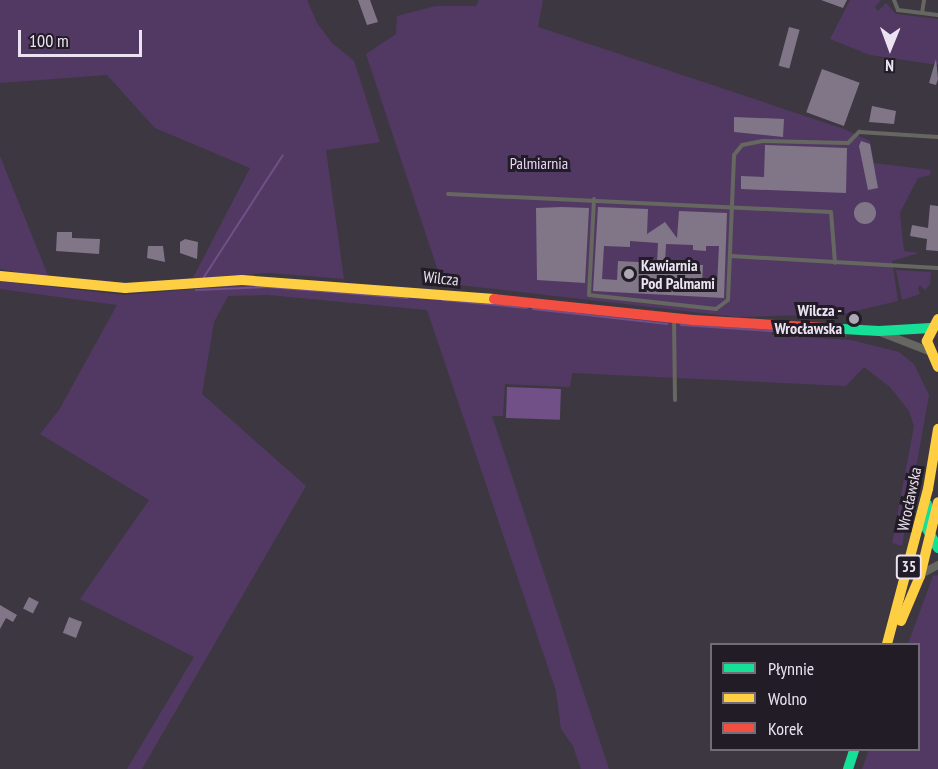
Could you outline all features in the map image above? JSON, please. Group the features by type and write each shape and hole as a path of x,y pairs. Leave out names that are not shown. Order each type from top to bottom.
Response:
{"street":[{"name":"Wilcza","path":"0,276 125,288 242,280 392,289 675,318 879,331 934,324"},
{"path":"934,324 929,351 938,367"},
{"name":"Wilcza","path":"879,331 929,351"},
{"name":"Wrocławska","path":"890,643 928,489 938,429"},
{"path":"928,489 926,521 935,543"},
{"name":"Wrocławska","path":"890,643 935,543 938,502"},
{"path":"920,576 927,568 938,565"},
{"path":"848,769 854,751"}],"lane":[{"path":"894,0 898,10 938,15"},
{"path":"922,13 924,0"},
{"path":"594,199 589,295 716,309 728,300 734,155 742,145 763,141 848,143 859,132 938,137"},
{"path":"448,194 594,199 831,212 835,263"},
{"path":"731,256 938,268"},
{"path":"675,318 675,400"}],"green space":[{"path":"0,0 307,0 317,23 332,43 354,61 380,142 326,150 344,279 270,273 193,278 250,168 155,128 107,75 0,83"},
{"name":"Palmiarnia","path":"479,0 543,0 538,27 844,129 870,141 874,163 931,170 930,175 918,178 900,213 904,251 919,253 892,261 898,301 843,314 737,317 442,283 366,54 396,34 397,16 436,6 476,6"},
{"path":"850,0 881,0 875,7 878,11 886,3 896,14 938,19 938,65 870,55 830,39"},
{"path":"0,156 49,278 0,269"},
{"path":"896,270 931,272 930,284 925,290 920,285 918,288 920,294 902,300"},
{"path":"0,281 124,295 241,285 423,296 771,330 772,335 851,340 899,352 914,364 929,395 902,546 892,543 914,426 909,411 890,387 864,367 846,386 572,373 570,387 505,384 503,416 492,416 609,769 581,769 573,746 561,729 556,691 427,310 268,295 228,296 214,322 202,394 306,486 142,769 127,769 194,657 80,599 149,500 40,434 59,410 117,305 0,289"},
{"path":"938,575 938,769 862,769 869,751 920,751 920,643 908,643 933,576"}],"shaded area":[{"path":"507,387 561,389 560,420 506,418"}],"building":[{"path":"358,0 370,0 378,22 367,25"},
{"path":"821,0 847,0 843,8"},
{"path":"789,27 800,30 789,68 779,66"},
{"path":"936,59 938,79 936,85 929,83"},
{"path":"822,69 860,83 844,126 806,112"},
{"path":"872,106 896,111 894,124 869,122"},
{"path":"734,117 784,119 783,137 734,132"},
{"path":"861,141 870,144 878,188 868,190 859,146"},
{"path":"765,145 847,148 846,193 741,189 741,176 764,177"},
{"path":"865,202 873,205 876,213 873,221 865,224 857,221 854,213 857,205"},
{"path":"930,205 938,206 938,251 926,250 927,239 910,236 912,225 928,228"},
{"name":"Palmiarnia","path":"598,207 648,209 647,234 665,222 677,238 679,211 727,213 724,298 593,291","holes":["630,241 658,243 657,263 618,261 617,280 602,279 604,246 630,247","666,244 693,245 693,250 706,251 706,246 719,246 717,285 702,284 703,265 665,264"]},
{"path":"536,208 589,208 585,283 537,280"},
{"path":"57,232 72,232 72,238 100,239 99,254 56,251"},
{"path":"185,239 198,242 197,259 180,253 180,242"},
{"path":"148,246 163,246 165,262 147,258"},
{"path":"29,597 39,602 33,614 23,609"},
{"path":"0,605 17,615 13,622 6,618 0,629"},
{"path":"69,617 82,622 76,638 63,633"}],"waterway":[{"path":"204,277 283,155"},
{"path":"196,290 268,287 408,298"},
{"path":"443,300 527,308"},
{"path":"533,309 667,324"},
{"path":"681,325 846,336"}],"traffic: fast":[{"path":"825,328 879,331 931,328"},
{"path":"927,504 927,529 938,548"},
{"path":"848,769 854,751"}],"traffic: slow":[{"path":"0,276 125,288 242,280 494,299"},
{"path":"938,319 927,341 938,367"},
{"path":"887,643 928,489 938,429"},
{"path":"901,621 920,576 938,502"}],"traffic: jam":[{"path":"494,299 693,320 825,328"}],"place":[{"name":"Kawiarnia Pod Palmami","path":"629,274"},
{"name":"Wilcza - Wrocławska","path":"854,319"}]}
